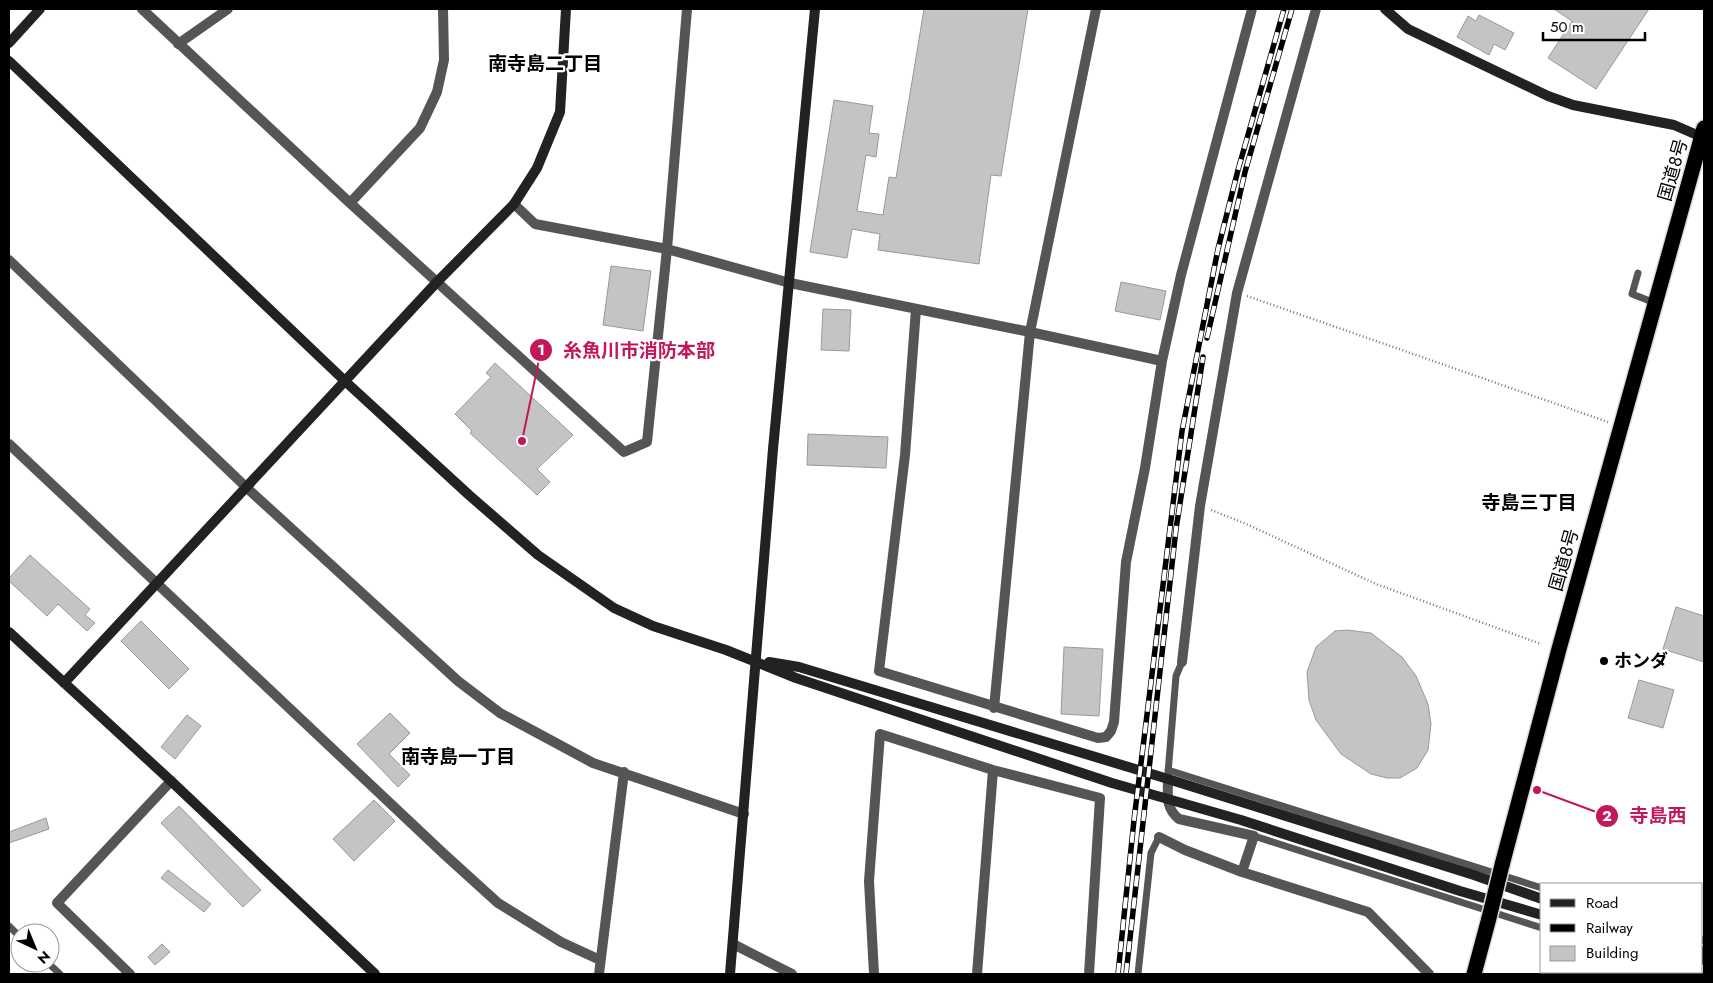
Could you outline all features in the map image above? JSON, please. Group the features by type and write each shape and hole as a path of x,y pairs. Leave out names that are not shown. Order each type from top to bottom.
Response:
{"highway":[{"name":"国道8号","path":"1474,974 1559,649 1703,134"}],"street":[{"path":"9,43 40,9"},
{"path":"142,9 624,452 647,442 667,250 687,9"},
{"path":"178,44 228,9"},
{"path":"350,202 420,128 437,92 444,60 442,9"},
{"path":"64,683 437,282 514,204 537,168 560,112 566,9"},
{"path":"730,974 773,449 816,9"},
{"path":"994,708 1030,332 1096,9"},
{"path":"916,309 905,455 879,671 994,708 1098,738 1106,737 1111,731 1114,722 1126,562 1145,468 1162,361 1181,275 1252,9"},
{"path":"1182,662 1200,506 1237,293 1316,9"},
{"path":"1385,9 1408,29 1548,96 1573,105 1674,125 1703,134"},
{"path":"9,61 346,382 538,555 614,608 653,626 756,661 815,684 1112,783 1241,820 1450,888 1540,914"},
{"path":"514,204 535,224 667,250 790,284 1030,332 1162,361"},
{"path":"9,260 247,488 458,681 500,713 593,763 744,814"},
{"path":"9,444 436,847 498,903 561,942 600,960"},
{"path":"9,632 171,781 375,974"},
{"path":"756,661 799,667 1168,775 1540,898"},
{"path":"874,974 869,881 880,734 993,770 1100,798 1089,974"},
{"path":"977,974 993,770"},
{"path":"599,974 624,772"},
{"path":"1168,775 1168,799 1172,813 1180,819 1233,829 1254,836 1242,872"},
{"path":"130,974 57,903 171,781"},
{"path":"1159,837 1185,850 1242,872 1368,912 1429,974"},
{"path":"733,944 792,974"}],"lane":[{"path":"1638,273 1632,294 1655,303"},
{"path":"1182,662 1176,676 1168,775 1540,887"},
{"path":"1254,836 1540,927"},
{"path":"1138,974 1151,853 1159,837"}],"path":[{"path":"1237,293 1621,427"},
{"path":"1200,506 1244,523 1376,584 1541,644"}],"building":[{"path":"924,9 1028,9 1001,176 991,175 979,264 878,250 880,234 852,229 847,258 810,252 834,100 873,106 869,133 879,134 876,157 866,155 857,211 883,215 889,177 896,178"},
{"path":"1554,9 1649,9 1596,89 1548,58 1572,21"},
{"path":"1479,15 1514,33 1505,50 1494,44 1489,55 1457,37 1468,16 1476,21"},
{"path":"611,266 651,271 643,331 603,325"},
{"path":"1121,282 1166,291 1160,320 1115,311"},
{"path":"823,309 851,310 849,351 821,350"},
{"path":"495,363 573,435 537,469 550,482 537,495 470,433 472,431 455,414 491,377 486,373"},
{"path":"808,434 888,437 886,468 807,465"},
{"path":"30,555 90,609 85,615 95,623 87,631 58,604 47,616 9,581 9,578"},
{"path":"1676,607 1704,616 1704,662 1663,649"},
{"path":"141,621 189,669 169,689 121,641"},
{"path":"1347,630 1371,633 1402,657 1416,676 1428,704 1431,724 1428,750 1417,768 1400,778 1387,778 1371,774 1341,754 1316,720 1309,700 1307,672 1316,647 1335,631"},
{"path":"1064,647 1103,649 1099,716 1061,714"},
{"path":"1639,680 1674,690 1663,728 1628,718"},
{"path":"390,713 410,733 389,754 410,775 398,787 357,744"},
{"path":"187,715 201,726 175,759 161,747"},
{"path":"374,800 395,821 354,861 333,839"},
{"path":"179,806 261,890 243,907 161,823"},
{"path":"46,818 49,829 9,843 9,832"},
{"path":"168,870 211,904 204,912 161,878"},
{"path":"162,944 170,952 155,965 148,957"}],"railway":[{"path":"1118,974 1134,820 1182,431 1218,249 1238,170 1284,9"},
{"path":"1207,338 1245,172 1292,9"},
{"path":"1126,974 1176,529 1203,357"}],"place":[{"name":"糸魚川市消防本部","path":"522,441"},
{"name":"ホンダ","path":"1604,661"},
{"name":"寺島西","path":"1537,790"}],"district":[{"name":"南寺島二丁目","path":"545,63"},
{"name":"寺島三丁目","path":"1529,502"},
{"name":"南寺島一丁目","path":"458,756"}]}
